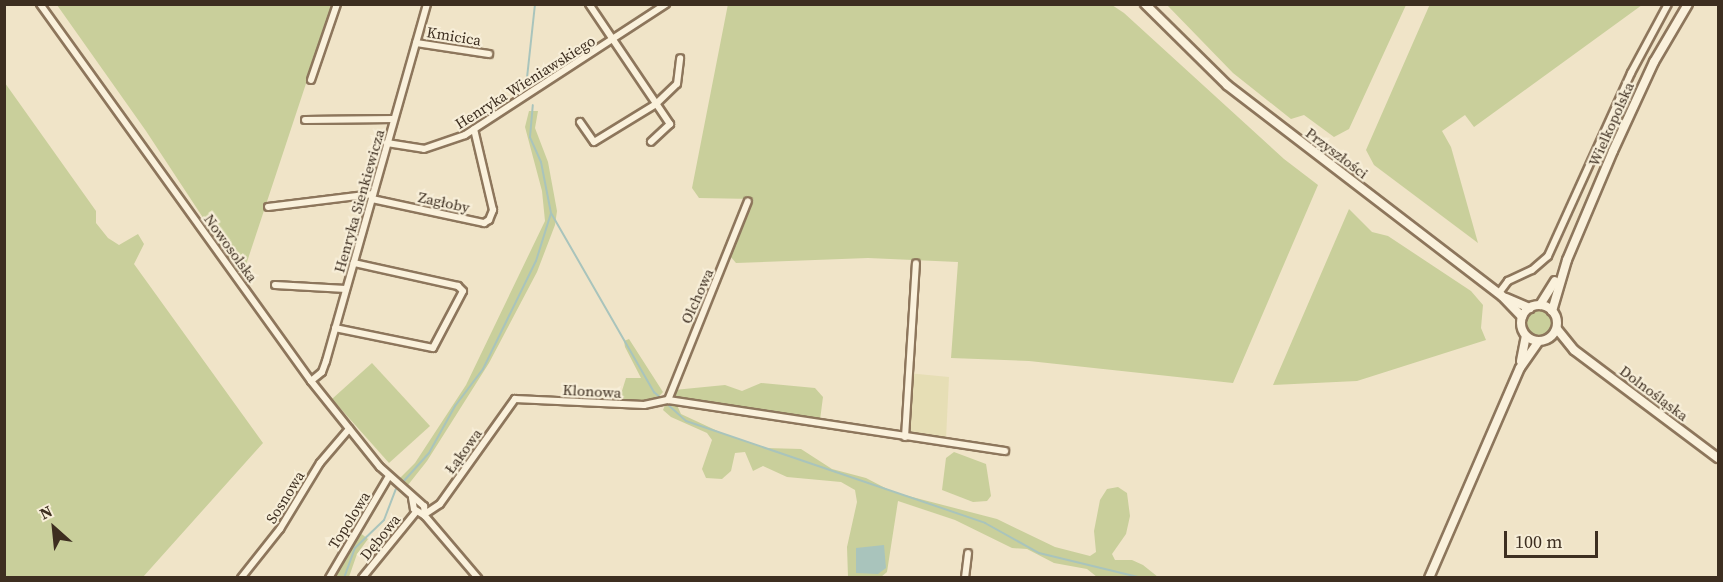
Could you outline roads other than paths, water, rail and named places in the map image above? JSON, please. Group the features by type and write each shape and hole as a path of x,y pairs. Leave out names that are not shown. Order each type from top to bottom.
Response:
{"main road":[{"name":"Wielkopolska","path":"1540,305 1567,260 1654,62 1688,4"},
{"name":"Wielkopolska","path":"1552,311 1567,260"},
{"path":"1520,368 1526,336 1522,317 1530,308 1540,305 1552,311 1557,329 1550,339 1538,342 1526,336"},
{"name":"Dolnośląska","path":"1557,329 1574,350"},
{"name":"Dolnośląska","path":"1550,339 1574,350 1719,458"},
{"path":"1430,578 1520,368 1538,342"}],"street":[{"name":"Nowosolska","path":"40,4 311,381 349,429 389,476 426,514 478,578"},
{"path":"311,80 337,4"},
{"name":"Henryka Sienkiewicza","path":"311,381 324,367 427,4"},
{"path":"589,4 670,124 651,142"},
{"name":"Henryka Wieniawskiego","path":"387,143 424,149 474,129 613,41 666,4"},
{"name":"Przyszłości","path":"1145,4 1227,85 1501,294 1522,317"},
{"name":"Przyszłości","path":"1154,4 1164,21"},
{"path":"1501,294 1508,281 1532,270 1548,256 1631,73 1668,4"},
{"name":"Kmicica","path":"416,43 489,54"},
{"path":"580,122 594,142 656,104 677,84 680,58"},
{"name":"Henryka Sienkiewicza","path":"305,120 394,119"},
{"name":"Zagłoby","path":"372,196 484,223 489,220 493,210 474,129"},
{"path":"268,207 372,196"},
{"name":"Olchowa","path":"668,400 669,390 748,201"},
{"path":"335,328 433,348 463,291 458,286 354,263"},
{"path":"904,437 916,263"},
{"name":"Henryka Sienkiewicza","path":"275,285 346,289"},
{"name":"Przyszłości","path":"1501,294 1530,308"},
{"name":"Klonowa","path":"514,399 644,405 668,400 1005,451"},
{"name":"Łąkowa","path":"426,514 441,502 514,399"},
{"name":"Sosnowa","path":"241,578 280,529 320,463 349,429"},
{"name":"Topolowa","path":"329,578 389,476"},
{"path":"412,498 416,512"},
{"name":"Nowosolska","path":"416,512 426,514"},
{"name":"Dębowa","path":"362,578 416,512"},
{"path":"965,578 968,553"}],"water":[{"path":"884,545 886,568 878,574 856,573 856,548"}],"waterway":[{"path":"526,87 535,4"},
{"path":"402,483 429,453 455,406 483,369 536,261 551,213 541,162 530,137 533,105"},
{"path":"551,213 654,392 686,421 985,523 1039,553 1142,578"},
{"path":"344,578 355,548 384,520 396,489"}]}
